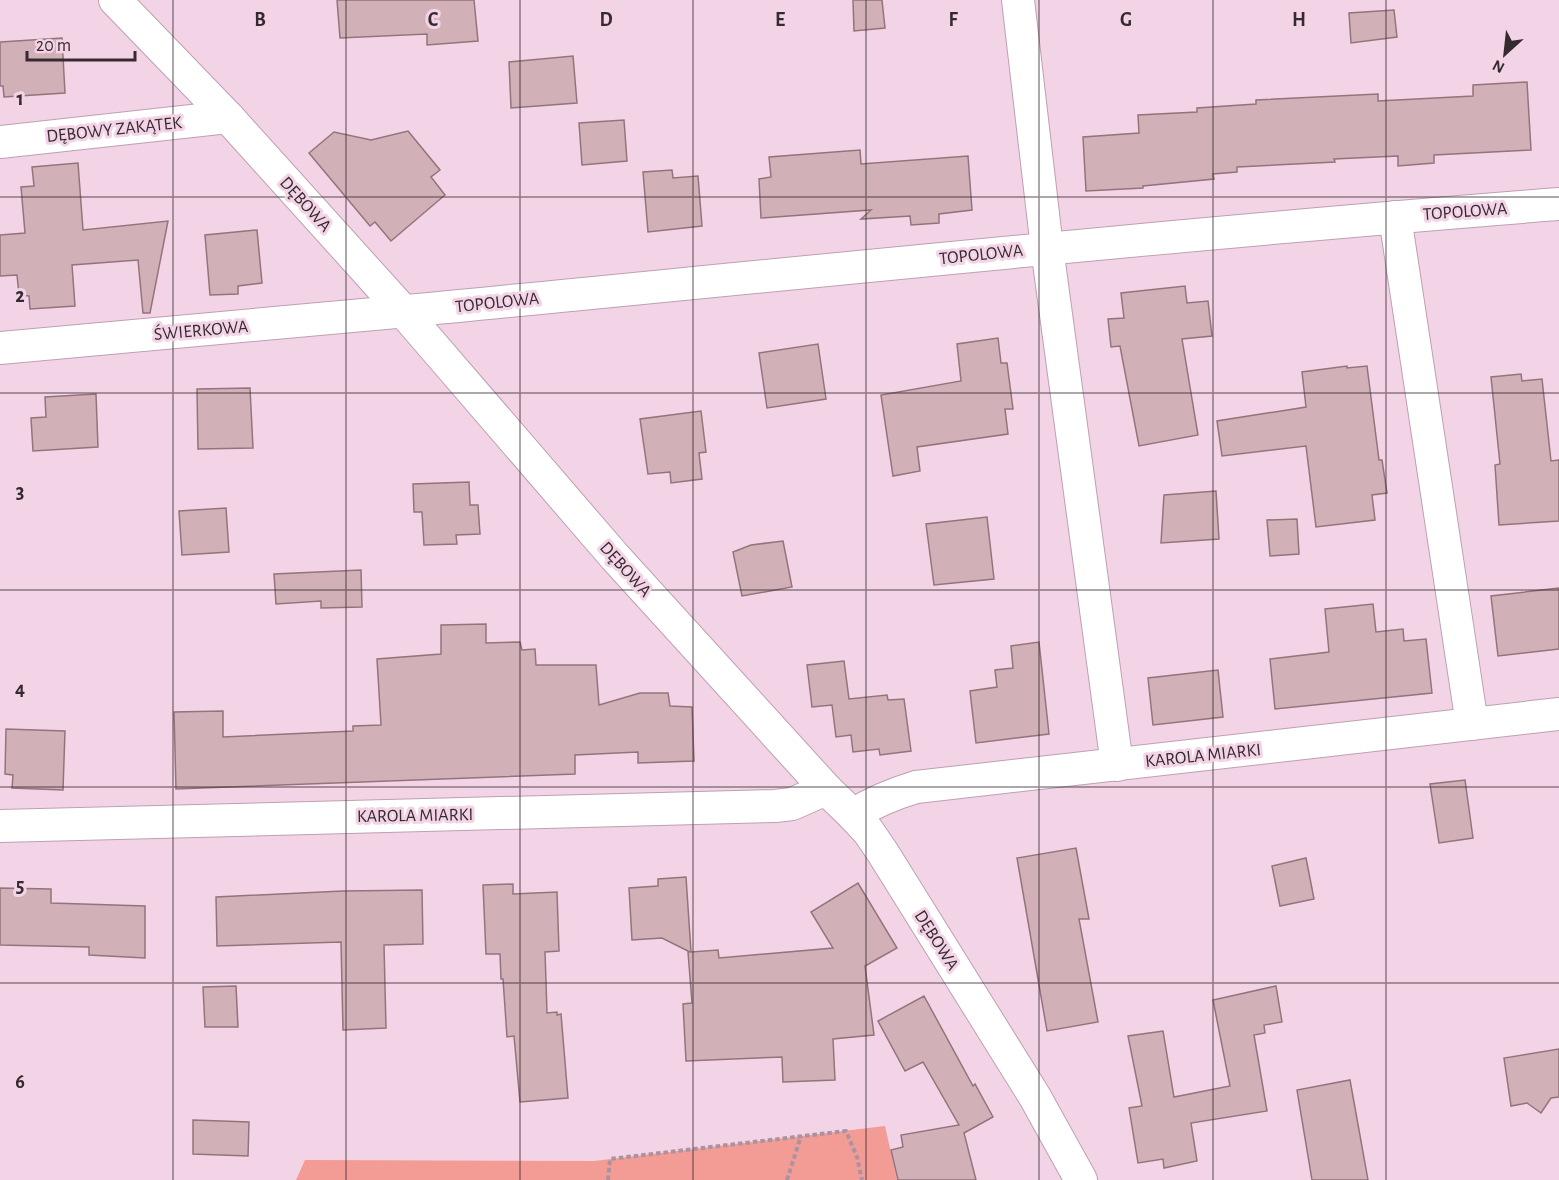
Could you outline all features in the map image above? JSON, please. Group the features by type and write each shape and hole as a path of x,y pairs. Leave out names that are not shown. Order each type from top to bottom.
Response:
{"street":[{"name":"DĘBOWA","path":"114,0 228,117 403,311 615,557 867,831 890,863 1035,1097 1081,1180"},
{"path":"1018,0 1047,248 1117,765"},
{"name":"DĘBOWY ZAKĄTEK","path":"0,142 228,117"},
{"name":"TOPOLOWA","path":"403,311 1047,248 1559,204"},
{"path":"1395,217 1472,724"},
{"name":"ŚWIERKOWA","path":"0,348 403,311"},
{"name":"KAROLA MIARKI","path":"853,815 870,804 916,787 1559,714"},
{"name":"KAROLA MIARKI","path":"0,825 775,806 792,804 826,789"}],"path":[{"path":"608,1180 610,1159 846,1131 857,1157 862,1180"},
{"path":"787,1180 801,1136"}],"shaded area":[{"path":"885,1126 897,1180 296,1180 305,1160 594,1161"}],"building":[{"path":"337,0 474,0 478,41 427,45 427,34 340,38"},
{"path":"853,0 882,0 885,28 854,31"},
{"path":"1394,10 1397,37 1351,43 1349,13"},
{"path":"62,38 65,93 4,97 3,86 0,86 0,42"},
{"path":"573,56 577,103 511,108 509,62"},
{"path":"1527,82 1531,150 1434,155 1434,163 1398,166 1398,156 1237,167 1237,172 1213,174 1214,179 1143,186 1143,188 1086,191 1083,137 1139,133 1138,115 1197,112 1197,108 1256,104 1256,100 1378,94 1378,101 1473,96 1473,85"},
{"path":"624,120 627,161 582,165 579,123"},
{"path":"408,131 440,170 431,177 445,195 391,241 375,222 370,226 309,153 334,132 371,140"},
{"path":"860,150 861,164 968,156 972,210 939,214 939,223 911,225 910,216 861,219 871,210 761,218 759,179 771,177 769,157"},
{"path":"78,163 83,230 168,221 150,313 143,313 138,260 72,265 75,306 30,309 29,296 19,295 17,275 0,276 0,235 25,233 21,187 34,186 32,167"},
{"path":"672,170 673,178 698,176 702,226 648,232 643,172"},
{"path":"257,230 262,283 238,286 238,294 210,295 205,235"},
{"path":"1185,286 1187,303 1208,301 1212,336 1182,339 1198,435 1139,446 1120,346 1111,347 1108,319 1124,318 1121,293"},
{"path":"998,338 1001,363 1007,363 1013,409 1005,409 1008,434 917,447 920,471 893,476 881,395 961,381 957,344"},
{"path":"818,344 826,399 767,408 759,353"},
{"path":"1347,366 1347,368 1367,366 1379,460 1382,460 1387,493 1372,495 1375,520 1316,527 1306,446 1222,456 1217,421 1306,407 1302,372"},
{"path":"1521,374 1522,381 1542,379 1551,461 1559,460 1559,521 1499,525 1495,465 1500,464 1491,377"},
{"path":"250,388 253,448 198,449 197,389"},
{"path":"96,394 98,447 33,451 31,418 46,417 45,397"},
{"path":"701,411 706,452 699,453 702,479 671,483 670,472 648,474 640,419"},
{"path":"469,482 470,505 478,505 480,534 456,535 457,544 424,545 422,512 414,512 413,484"},
{"path":"1216,491 1219,539 1161,543 1164,495"},
{"path":"226,508 229,552 182,555 179,511"},
{"path":"987,517 994,579 934,585 926,524"},
{"path":"1297,519 1299,554 1270,556 1267,520"},
{"path":"783,541 792,587 742,596 733,552 751,545"},
{"path":"361,570 362,607 321,608 321,601 276,604 274,574"},
{"path":"1559,588 1559,649 1498,656 1491,596"},
{"path":"1373,604 1376,632 1403,629 1404,641 1426,639 1432,693 1275,709 1270,659 1329,652 1325,609"},
{"path":"486,624 486,643 520,642 522,650 535,649 536,665 596,665 599,705 640,693 668,693 670,706 692,707 694,761 638,763 638,752 575,755 575,774 176,789 174,712 223,711 223,737 353,731 353,726 381,725 377,659 441,654 441,625"},
{"path":"1039,642 1049,734 976,743 970,691 997,687 995,670 1013,668 1011,646"},
{"path":"844,661 849,699 887,695 888,700 904,699 911,751 880,755 879,749 853,752 851,735 836,737 832,705 812,707 807,665"},
{"path":"1218,670 1223,717 1153,725 1148,678"},
{"path":"6,729 65,731 63,790 12,788 13,775 5,774"},
{"path":"1465,780 1473,838 1439,843 1430,784"},
{"path":"1076,848 1089,919 1079,919 1098,1022 1047,1031 1017,858"},
{"path":"1306,858 1314,899 1280,906 1272,866"},
{"path":"686,877 691,952 718,950 719,958 833,948 811,912 858,883 897,948 865,966 874,1035 833,1039 835,1080 783,1082 782,1057 686,1061 683,1004 692,1003 688,952 690,952 662,938 632,940 629,888 658,886 658,879"},
{"path":"513,884 513,894 557,892 559,951 545,952 547,1013 561,1014 568,1098 520,1102 514,1036 507,1037 500,954 486,954 483,885"},
{"path":"0,888 51,889 51,903 145,906 145,958 89,955 89,947 0,945"},
{"path":"422,890 423,944 384,945 386,1028 343,1030 341,942 217,946 216,897"},
{"path":"236,986 238,1027 205,1027 203,987"},
{"path":"1276,986 1282,1022 1264,1025 1265,1033 1254,1035 1267,1111 1191,1123 1197,1161 1164,1168 1163,1159 1138,1163 1129,1108 1142,1106 1128,1036 1163,1031 1174,1097 1230,1086 1213,1000"},
{"path":"924,996 973,1086 975,1084 993,1117 964,1133 976,1180 898,1180 891,1150 903,1147 901,1135 959,1125 923,1062 905,1071 878,1021"},
{"path":"1559,1049 1559,1097 1551,1098 1541,1113 1527,1103 1511,1106 1504,1058"},
{"path":"1350,1080 1368,1180 1312,1180 1297,1090"},
{"path":"193,1120 249,1122 248,1156 193,1154"}]}
